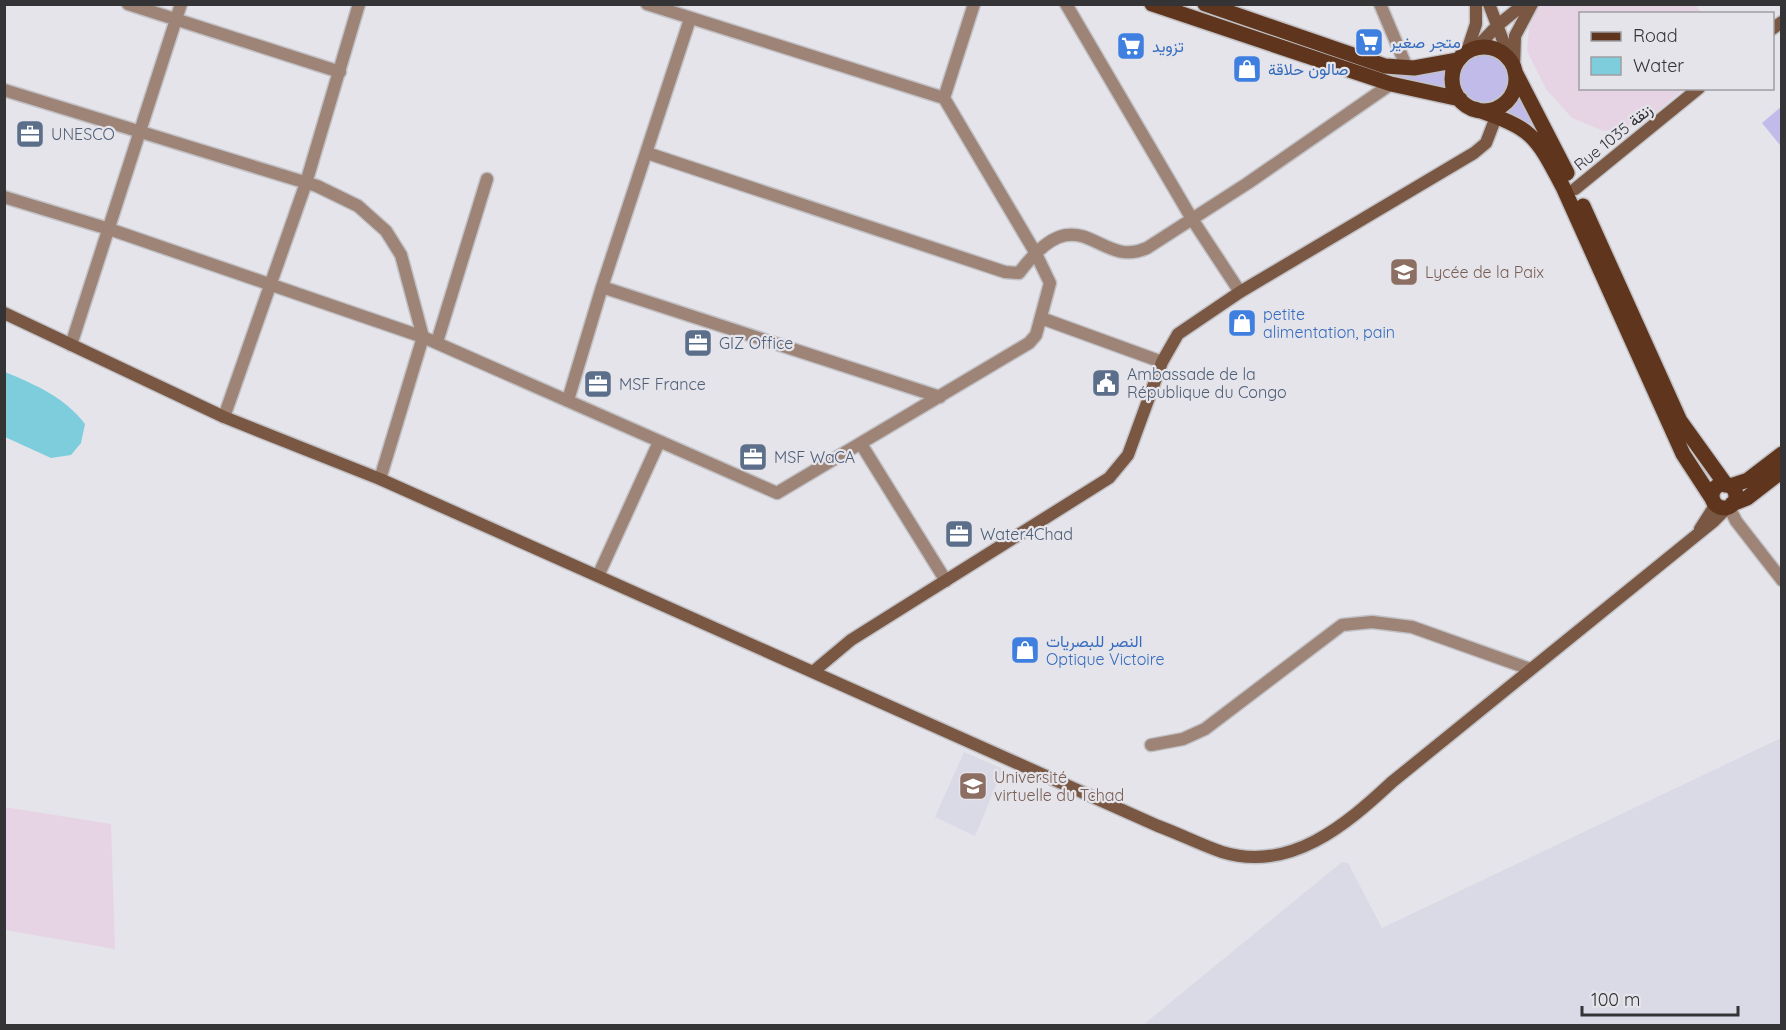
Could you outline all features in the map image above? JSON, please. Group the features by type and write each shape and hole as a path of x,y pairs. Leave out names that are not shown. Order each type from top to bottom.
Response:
{"main road":[{"path":"1205,4 1385,66 1407,68 1467,53 1498,50 1513,66 1575,189 1680,421 1736,495 1723,505"},
{"path":"1154,5 1390,84 1432,96 1460,99 1475,109 1521,127 1542,146 1563,187 1683,454 1723,505"},
{"path":"1460,99 1452,80 1467,53"},
{"path":"1475,109 1486,110 1506,102 1512,93 1513,66"},
{"path":"1728,485 1748,480 1782,454"},
{"path":"1723,505 1746,498 1782,471"}],"street":[{"path":"128,4 340,72"},
{"path":"71,345 181,4"},
{"path":"224,417 306,183 359,4"},
{"path":"4,197 109,229 438,342 777,494 1029,343 1036,335 1050,282 1035,252 944,98 647,4"},
{"path":"944,98 974,4"},
{"path":"1066,4 1192,219 1240,292"},
{"path":"1380,4 1407,68"},
{"path":"1467,53 1476,24 1476,4"},
{"path":"1489,4 1513,66"},
{"path":"1467,53 1524,4"},
{"path":"1513,66 1515,36 1532,4"},
{"path":"568,400 602,287 690,19"},
{"path":"647,153 1005,272 1019,273 1035,252 1059,236 1080,235 1129,253 1137,252 1192,219 1390,84"},
{"path":"4,90 306,183 358,206 386,231 402,255 423,337 380,478"},
{"name":"Rue 1035 زنقة","path":"1575,189 1697,90"},
{"path":"814,671 851,640 1109,478 1128,455 1161,362 1179,334 1240,292 1474,153 1486,143 1496,117"},
{"path":"438,342 487,178"},
{"path":"602,287 940,397"},
{"path":"4,313 224,417 380,478 1158,826 1222,852 1264,857 1290,853 1311,844 1359,813 1392,782 1698,532 1723,505 1782,580"},
{"path":"1041,318 1161,362"},
{"path":"598,576 659,442"},
{"path":"861,444 946,581"},
{"path":"1151,745 1183,739 1205,729 1342,625 1372,622 1412,627 1530,669"}],"shaded area":[{"path":"1178,5 1360,63 1449,67 1445,82 1450,95 1178,8"},
{"path":"1539,5 1695,5 1701,12 1579,12 1579,90 1683,90 1640,126 1604,131 1572,118 1546,89 1527,51 1529,27"},
{"path":"1479,54 1489,54 1501,61 1508,73 1508,83 1501,95 1489,102 1479,102 1464,91 1460,83 1460,73 1471,58"},
{"path":"1520,90 1537,127 1504,112"},
{"path":"1781,107 1782,144 1780,145 1762,123"},
{"path":"1781,738 1781,1025 1143,1025 1342,862 1348,863 1382,928"},
{"name":"Université virtuelle du Tchad","path":"964,752 1003,769 975,836 935,817"},
{"path":"4,807 111,824 115,949 5,930"}],"water":[{"path":"5,372 59,399 85,424 81,443 71,455 51,458 5,437"}],"place":[{"name":"متجر صغير","path":"1369,42"},
{"name":"تزويد","path":"1131,46"},
{"name":"صالون حلاقة","path":"1247,69"},
{"name":"UNESCO","path":"30,134"},
{"name":"Lycée de la Paix","path":"1404,272"},
{"name":"petite alimentation, pain","path":"1242,323"},
{"name":"GIZ Office","path":"698,343"},
{"name":"Ambassade de la République du Congo","path":"1106,383"},
{"name":"MSF France","path":"598,384"},
{"name":"MSF WaCA","path":"753,457"},
{"name":"Water4Chad","path":"959,534"},
{"name":"النصر للبصريات Optique Victoire","path":"1025,650"},
{"name":"Université virtuelle du Tchad","path":"973,786"}]}
